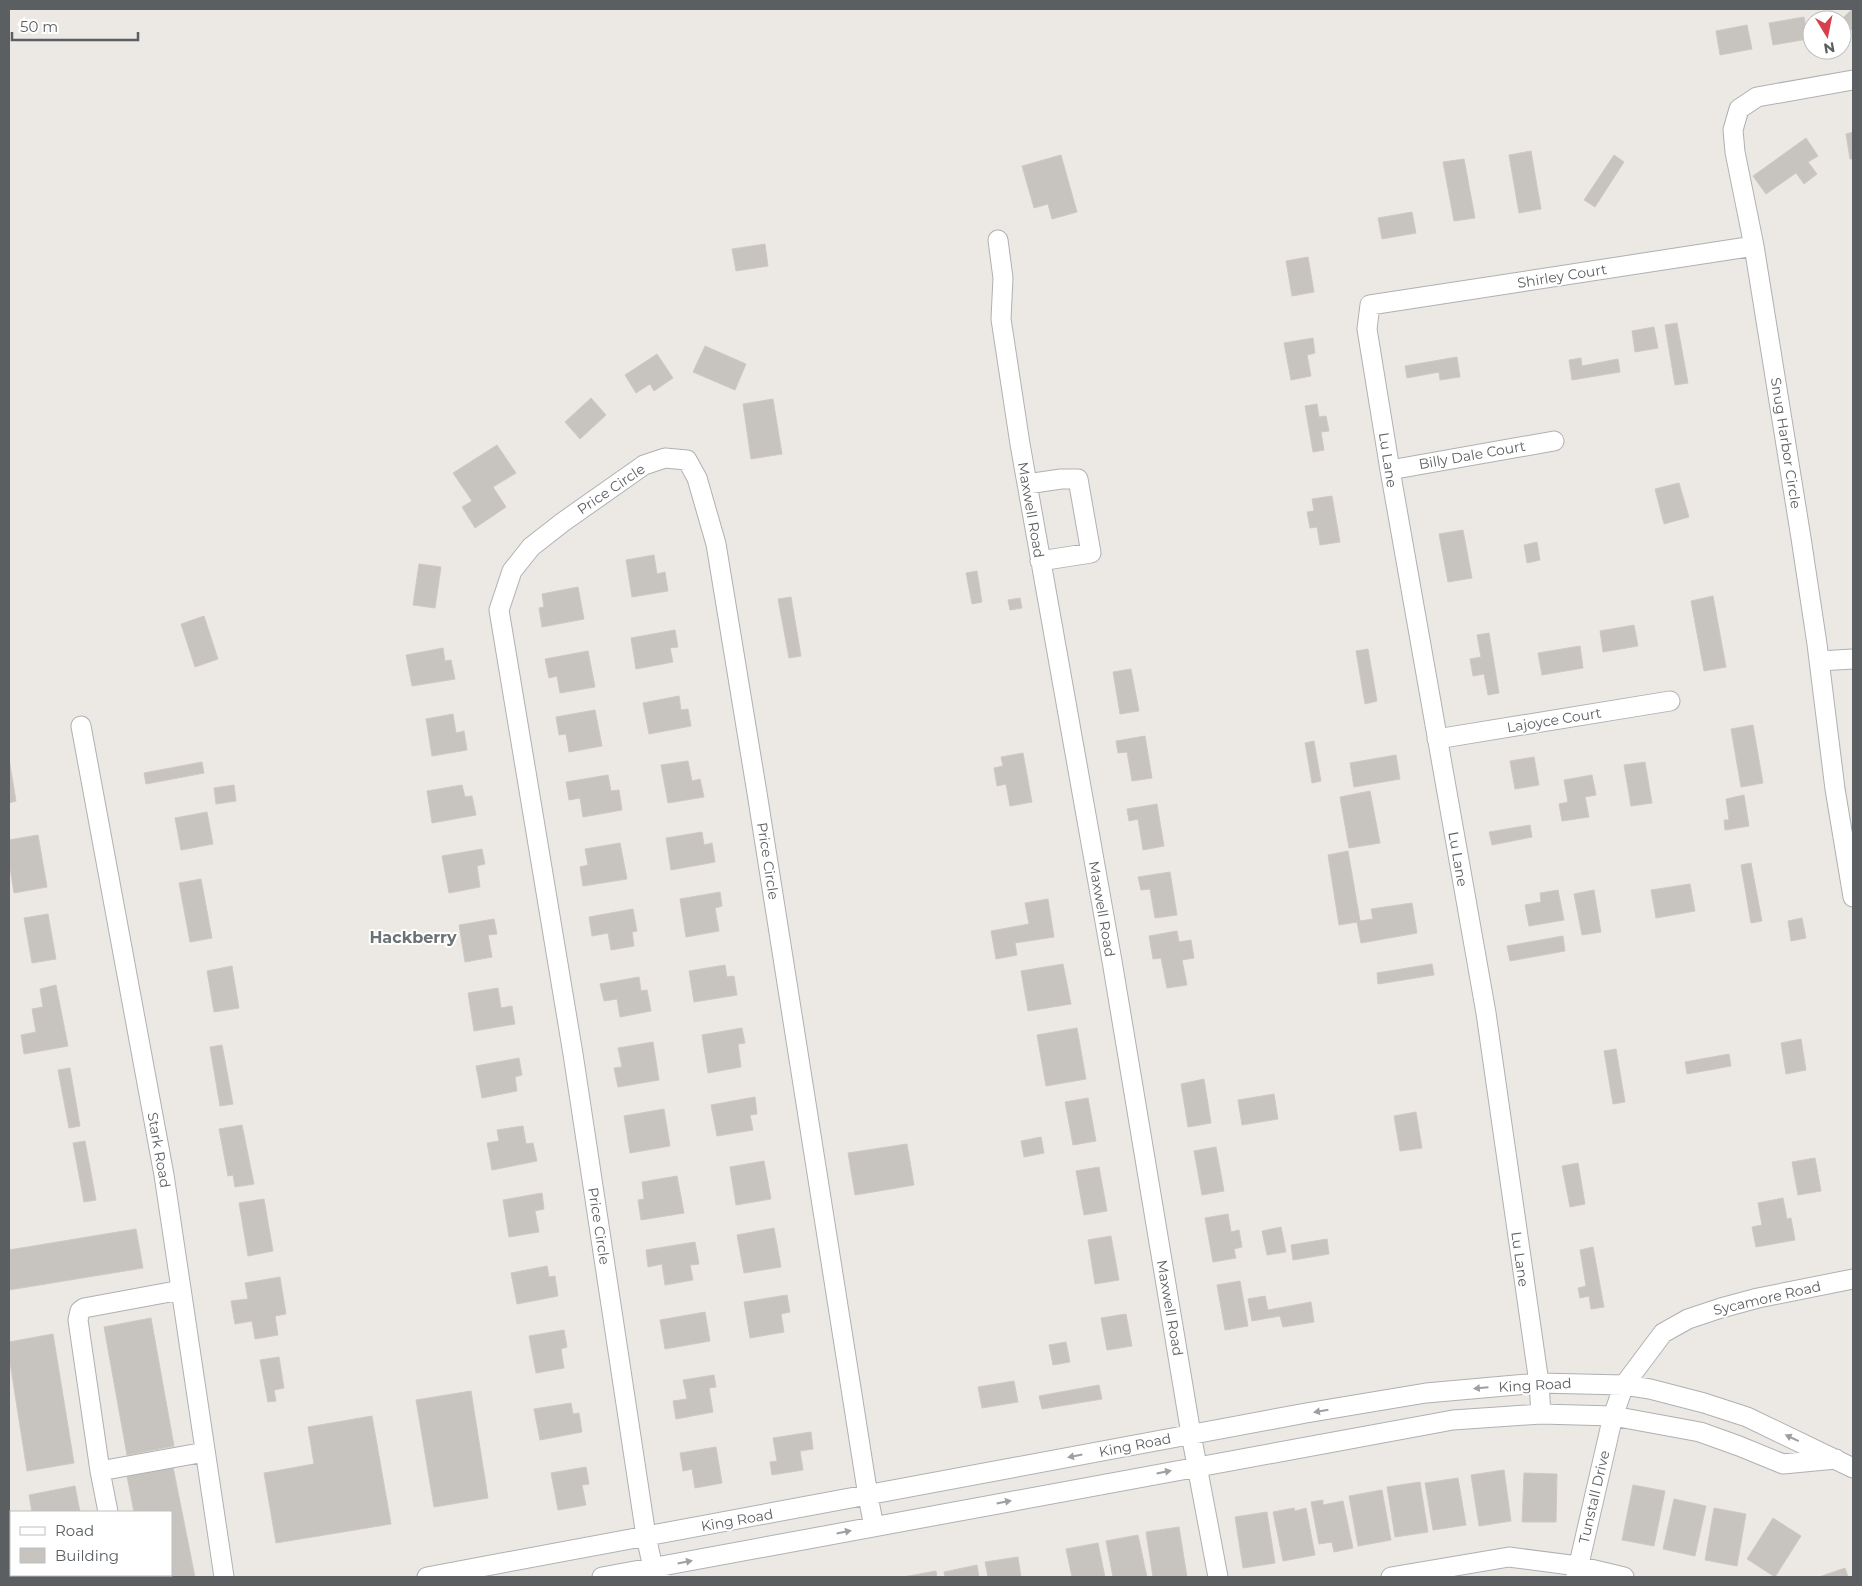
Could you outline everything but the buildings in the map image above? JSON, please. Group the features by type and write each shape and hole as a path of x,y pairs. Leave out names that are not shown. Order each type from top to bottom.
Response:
{"street":[{"name":"Snug Harbor Circle","path":"1853,80 1756,97 1739,109 1733,130 1735,152 1754,246 1819,661 1835,789 1853,897"},
{"name":"Maxwell Road","path":"998,240 1003,278 1001,319 1027,484 1112,961 1191,1434 1218,1577"},
{"name":"Shirley Court","path":"1370,305 1754,246"},
{"name":"Lu Lane","path":"1370,305 1367,329 1390,470 1486,1013 1539,1383 1541,1414"},
{"name":"Billy Dale Court","path":"1390,470 1554,441"},
{"name":"Price Circle","path":"646,1536 571,1045 499,610 512,571 532,547 563,522 644,465 665,458 687,460 697,478 716,544 874,1527"},
{"path":"1027,484 1061,479 1078,479 1091,553 1040,562"},
{"path":"1819,661 1853,659"},
{"name":"Lajoyce Court","path":"1437,739 1670,700"},
{"name":"Stark Road","path":"81,726 164,1175 224,1577"},
{"name":"Sycamore Road","path":"1613,1416 1624,1385 1663,1333 1688,1319 1721,1308 1758,1298 1853,1279"},
{"path":"108,1511 100,1471 78,1320 80,1311 84,1308 181,1290"},
{"name":"King Road","path":"426,1577 522,1568 646,1536 868,1496 1191,1434 1426,1393 1539,1383 1624,1385 1704,1403 1747,1417 1853,1468"},
{"path":"602,1577 654,1574 874,1527 1453,1420 1541,1414 1613,1416 1700,1432 1783,1464 1836,1459"},
{"name":"Tunstall Drive","path":"1577,1572 1613,1416"},
{"path":"100,1471 205,1452"},
{"path":"646,1536 654,1574"},
{"path":"1391,1577 1509,1557 1577,1572 1624,1577"}],"district":[{"name":"Hackberry","path":"413,937"}]}
